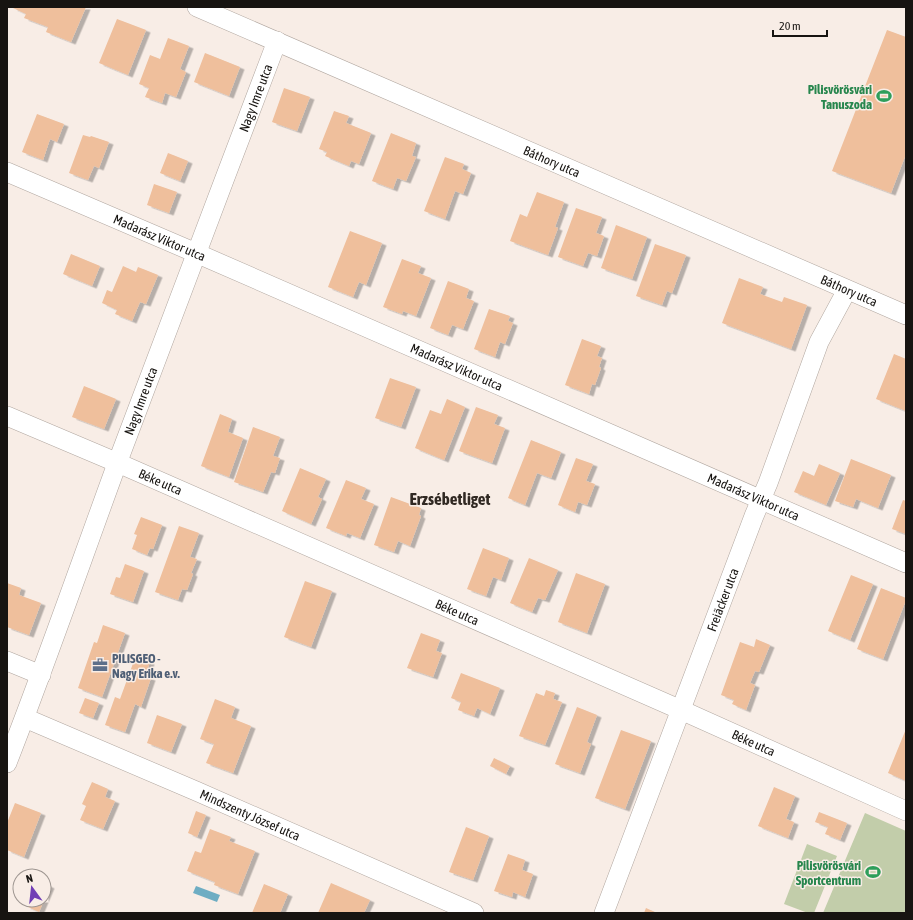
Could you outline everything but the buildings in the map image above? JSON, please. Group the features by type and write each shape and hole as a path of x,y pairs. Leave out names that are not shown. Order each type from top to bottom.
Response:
{"street":[{"name":"Báthory utca","path":"197,7 906,315"},
{"name":"Nagy Imre utca","path":"7,763 41,675 196,253 277,41"},
{"name":"Madarász Viktor utca","path":"7,172 906,563"},
{"name":"Freiäcker utca","path":"604,913 768,483 819,342 847,290"},
{"name":"Béke utca","path":"7,416 118,463 681,710 906,811"},
{"path":"7,661 41,675"},
{"name":"Mindszenty József utca","path":"25,718 474,913"}],"green space":[{"name":"Pilisvörösvári Sportcentrum","path":"865,813 906,831 906,913 823,913"},
{"path":"807,844 837,856 814,913 808,913 784,904"}],"water":[{"path":"196,886 220,895 217,902 193,893"}],"place":[{"name":"Pilisvörösvári Tanuszoda","path":"884,96"},
{"name":"PILISGEO - Nagy Erika e.v.","path":"100,665"},
{"name":"Pilisvörösvári Sportcentrum","path":"873,872"}],"district":[{"name":"Erzsébetliget","path":"450,499"}]}
